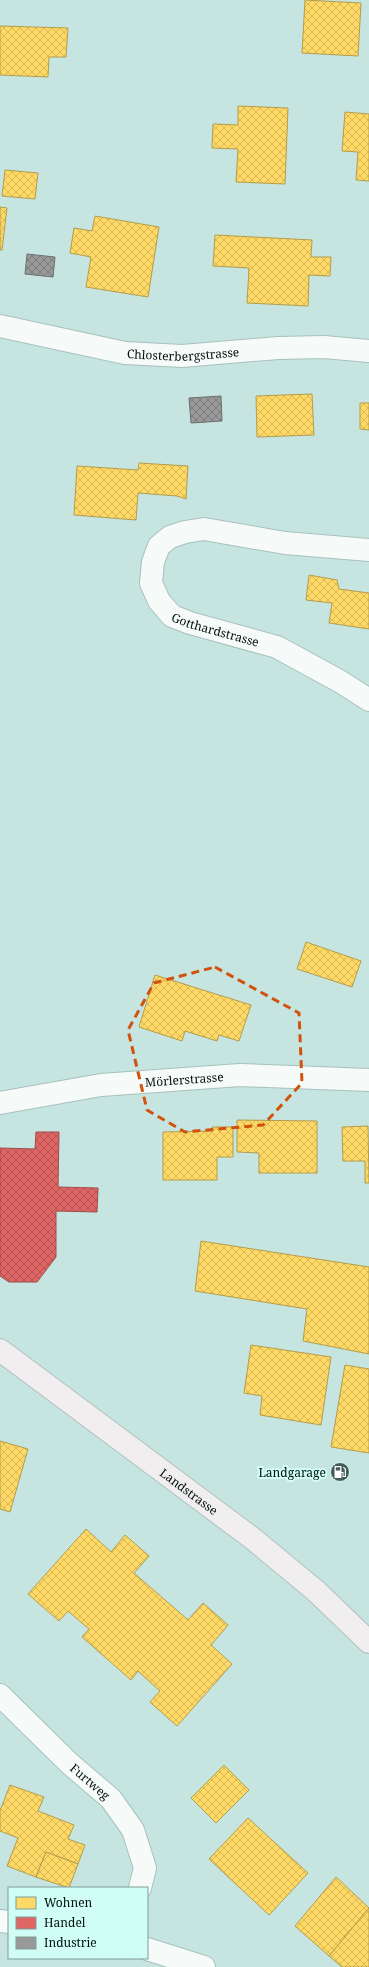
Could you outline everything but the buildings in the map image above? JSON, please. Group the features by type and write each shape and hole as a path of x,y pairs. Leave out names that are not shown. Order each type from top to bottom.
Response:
{"main road":[{"name":"Landstrasse","path":"0,1350 252,1538 316,1591 369,1642"}],"street":[{"name":"Chlosterbergstrasse","path":"0,326 125,353 182,356 278,348 324,347 369,350"},
{"name":"Gotthardstrasse","path":"369,550 285,543 204,529 185,532 170,537 159,546 153,562 152,583 159,601 172,616 277,647 341,682 369,700"},
{"name":"Mörlerstrasse","path":"0,1103 101,1085 240,1075 369,1080"},
{"name":"Furtweg","path":"0,1695 69,1763 111,1799 133,1830 145,1868 140,1887"},
{"path":"148,1949 204,1967"}],"highlighted area":[{"path":"215,967 299,1013 302,1083 263,1125 185,1132 147,1110 128,1030 154,983"}],"place":[{"name":"Landgarage","path":"340,1472"}]}
